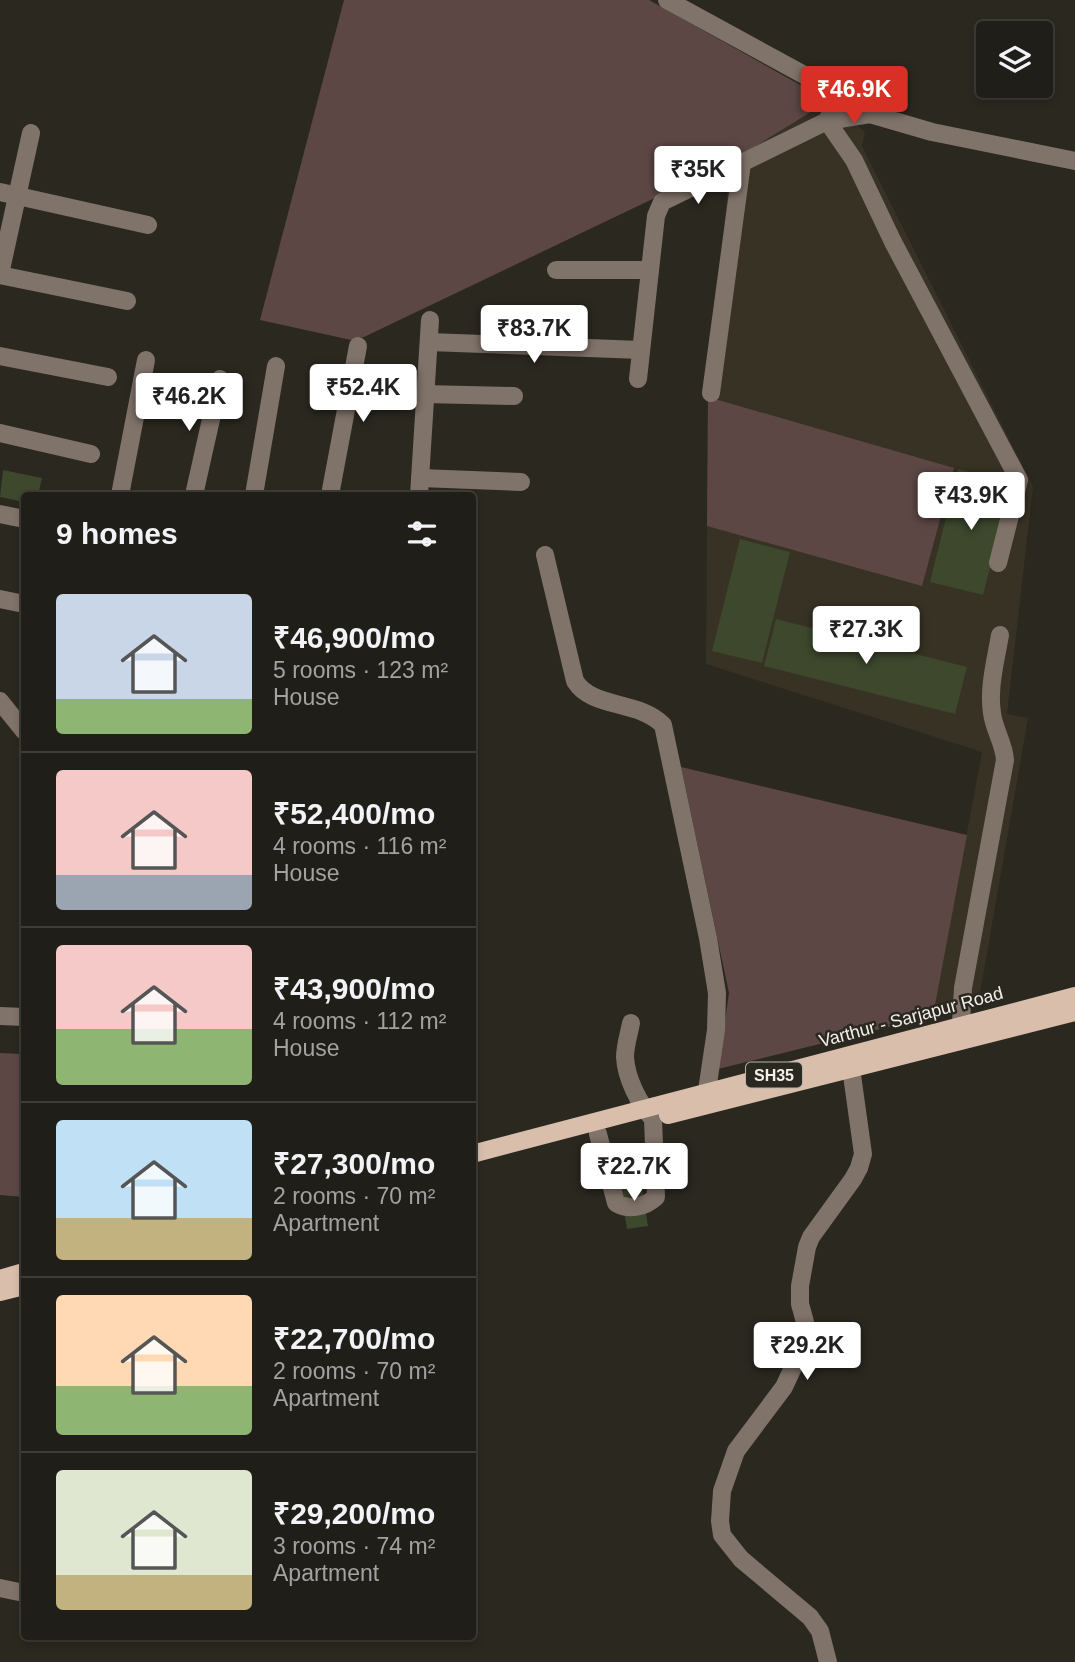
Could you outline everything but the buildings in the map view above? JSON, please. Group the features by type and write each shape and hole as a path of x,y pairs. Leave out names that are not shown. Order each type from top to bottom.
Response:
{"main road":[{"name":"Varthur - Sarjapur Road","path":"706,1100 850,1068 1075,996"},
{"name":"Varthur - Sarjapur Road","path":"476,1153 706,1100 960,1034 1075,1012"},
{"name":"Varthur - Sarjapur Road","path":"476,1165 598,1133 649,1114"},
{"path":"0,1279 21,1273"},
{"path":"0,1292 21,1287"}],"street":[{"path":"667,0 839,94 870,114 932,132 1075,161"},
{"path":"827,121 839,94"},
{"path":"638,379 656,216 662,202 827,121 870,114"},
{"path":"827,121 853,160 1018,480 998,563"},
{"path":"32,133 9,194 0,274 127,302"},
{"path":"711,393 743,163"},
{"path":"9,194 148,225"},
{"path":"556,270 650,270"},
{"path":"430,320 420,487 521,482"},
{"path":"429,342 641,351"},
{"path":"331,492 358,346"},
{"path":"0,356 108,377"},
{"path":"121,492 146,360"},
{"path":"255,492 276,366"},
{"path":"195,492 220,379"},
{"path":"424,394 514,396"},
{"path":"0,433 91,454"},
{"path":"0,514 21,518"},
{"path":"545,555 575,681 579,688 590,695 647,712 663,725 717,993 716,1030 706,1100"},
{"path":"0,599 21,603"},
{"path":"960,1034 963,988 1005,760 1004,746 997,734 990,703 1000,635"},
{"path":"0,701 21,727"},
{"path":"0,1016 21,1017"},
{"path":"598,1133 616,1203 624,1208 649,1204 656,1197 649,1114 627,1072 625,1055 631,1024"},
{"path":"828,1662 820,1631 810,1617 741,1559 722,1535 720,1521 722,1491 736,1451 784,1387 803,1346 805,1322 800,1304 800,1286 807,1247 811,1237 859,1168 863,1154 850,1068"},
{"path":"0,1588 21,1592"}],"shaded area":[{"path":"344,0 649,0 829,101 730,162 364,337 351,340 260,320"},
{"path":"829,101 865,132 862,146 1033,487 1007,714 1028,718 978,1005 933,1016 982,752 706,664 708,405 730,162"},
{"path":"708,397 954,468 922,586 707,526"},
{"path":"681,767 967,835 933,1016 718,1069 729,993"},
{"path":"0,1053 21,1054 21,1197 0,1195"}]}
